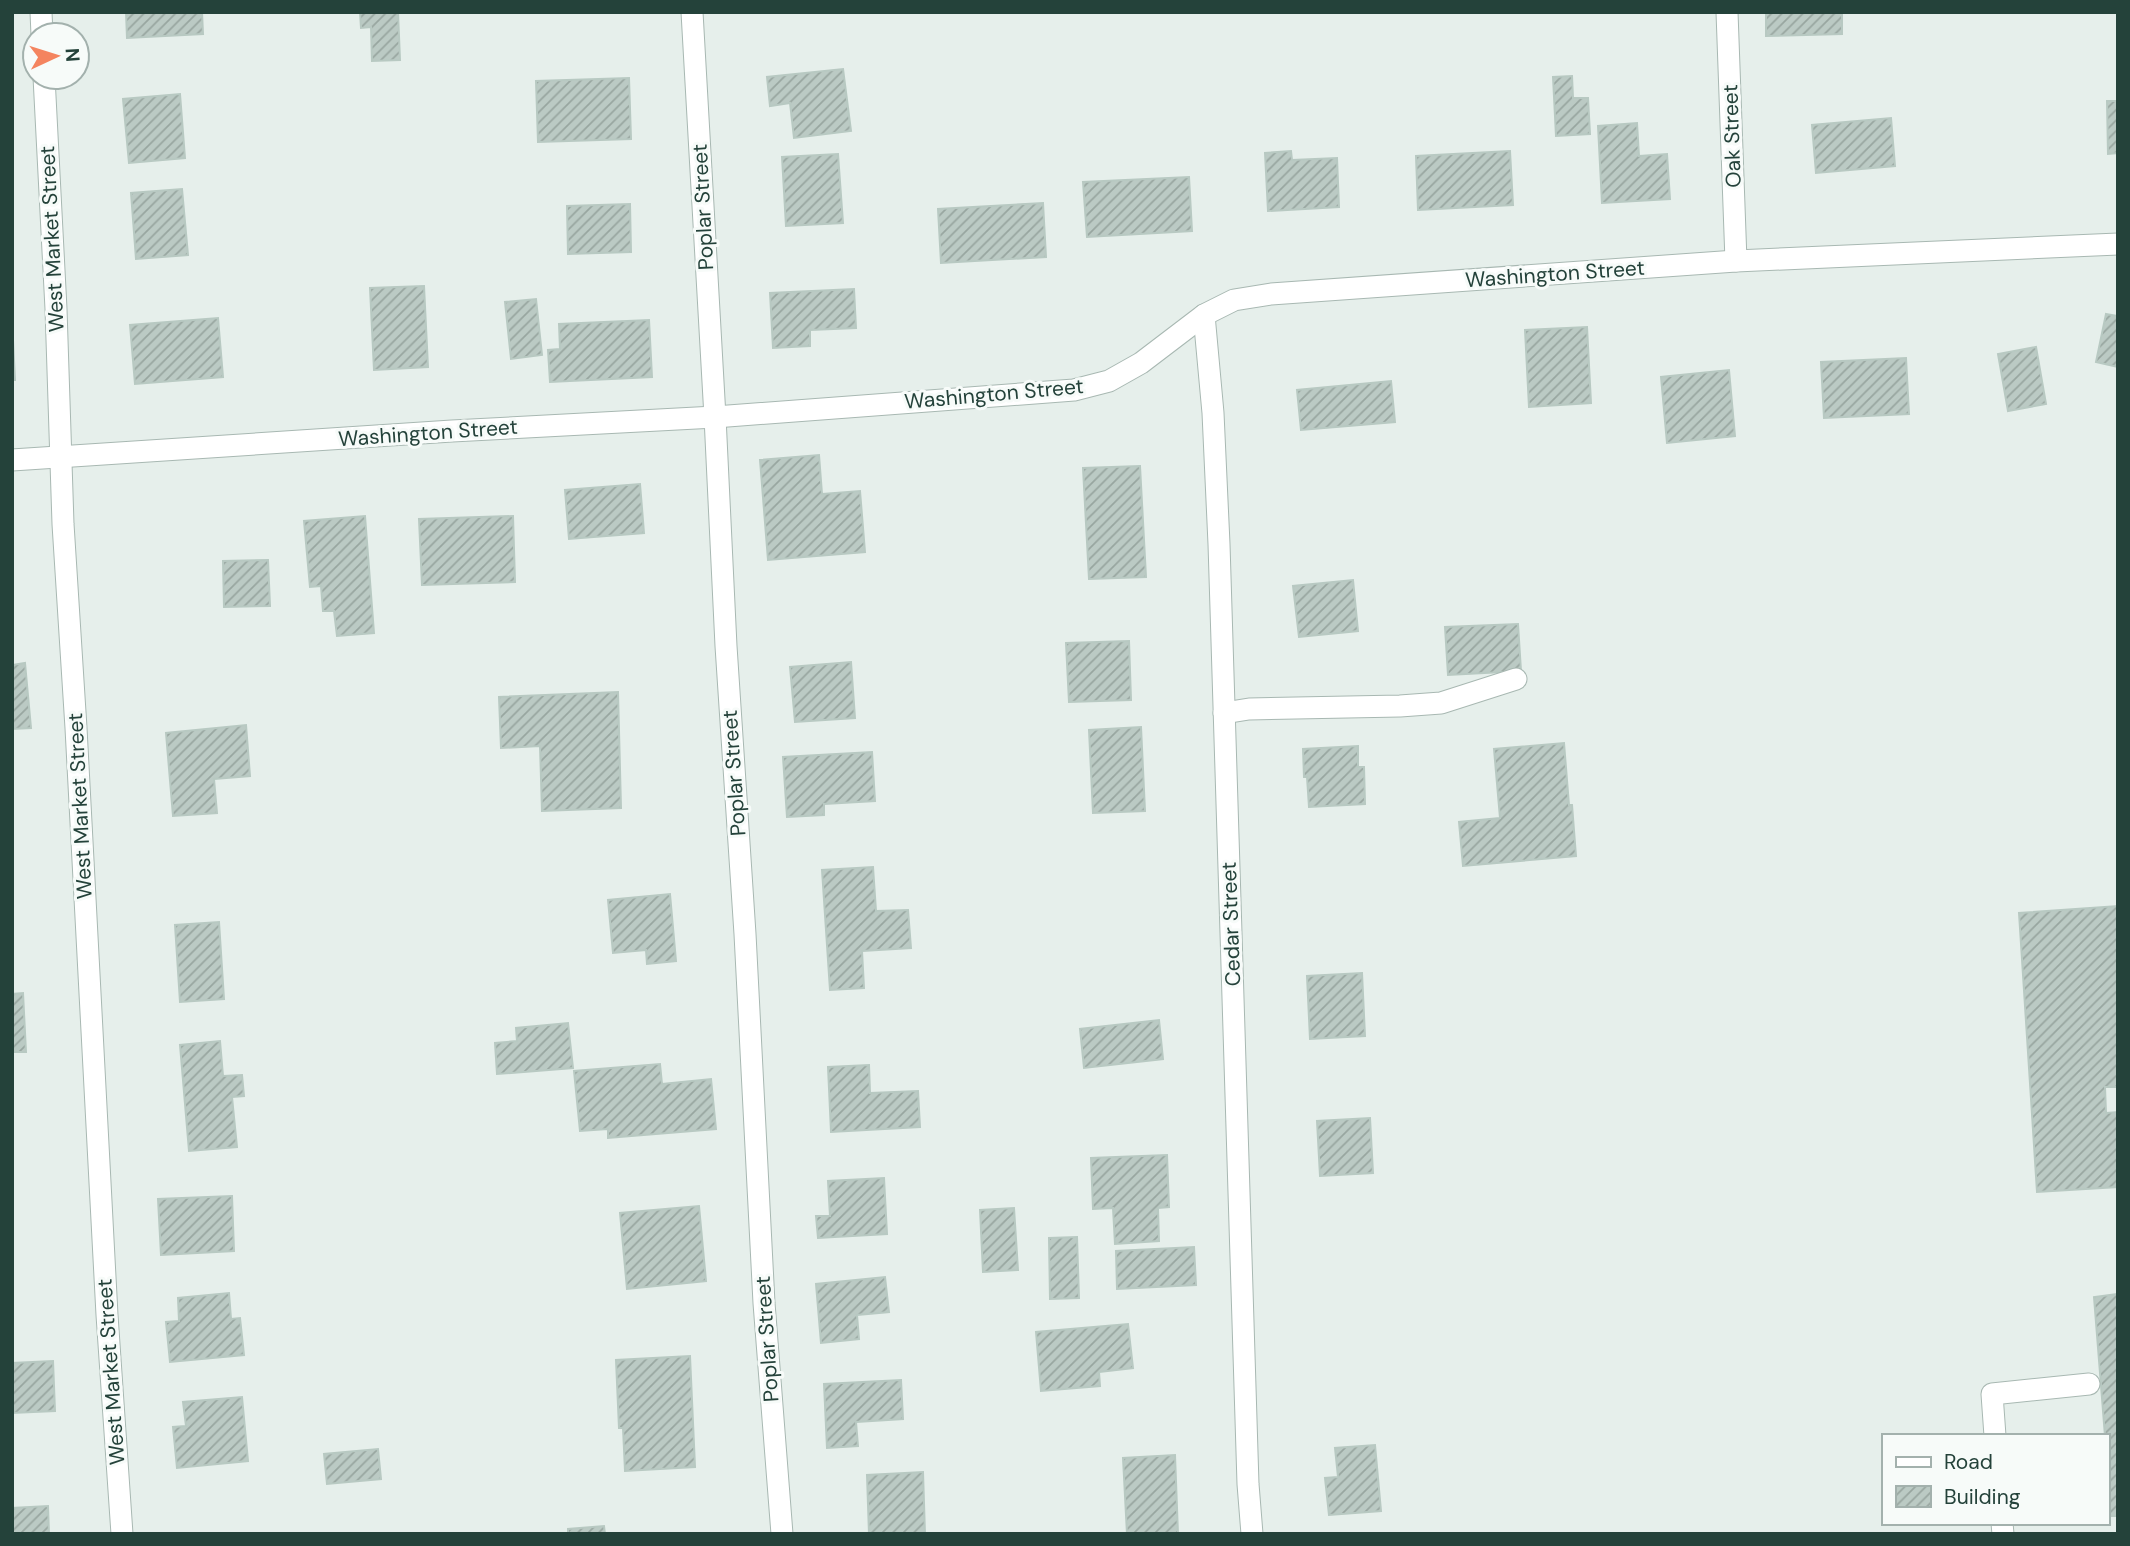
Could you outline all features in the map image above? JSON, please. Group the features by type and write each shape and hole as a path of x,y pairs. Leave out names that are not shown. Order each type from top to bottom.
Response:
{"street":[{"name":"Poplar Street","path":"692,12 764,1303 782,1534"},
{"name":"Oak Street","path":"1727,12 1736,261"},
{"name":"West Market Street","path":"45,91 63,524 107,1315 122,1534"},
{"name":"Washington Street","path":"12,460 715,417 1074,390 1109,381 1141,363 1204,315 1234,300 1271,294 1736,261 2118,244"},
{"name":"Cedar Street","path":"1204,315 1213,413 1248,1484 1252,1534"},
{"path":"1224,713 1249,709 1441,703 1516,678"},
{"path":"1995,1434 1992,1394 2089,1384"}],"building":[{"path":"126,12 202,12 203,34 127,38"},
{"path":"360,12 398,12 400,60 372,61 371,27 361,28"},
{"path":"1766,12 1842,12 1842,34 1766,36"},
{"path":"843,69 851,131 794,138 790,103 770,106 767,77"},
{"path":"1572,76 1573,98 1588,98 1590,134 1556,136 1553,77"},
{"path":"629,78 631,139 538,142 536,81"},
{"path":"180,94 185,158 129,163 123,99"},
{"path":"2107,101 2118,101 2118,153 2108,154"},
{"path":"1891,118 1895,166 1816,173 1812,125"},
{"path":"1637,123 1639,156 1667,154 1670,199 1602,203 1598,126"},
{"path":"1291,151 1292,160 1337,158 1339,207 1268,211 1265,153"},
{"path":"1510,151 1513,205 1418,210 1416,156"},
{"path":"838,154 843,223 786,226 782,157"},
{"path":"1189,177 1192,231 1087,237 1083,182"},
{"path":"182,189 188,255 136,259 131,193"},
{"path":"1043,203 1046,257 941,263 938,209"},
{"path":"630,204 631,252 568,254 567,206"},
{"path":"424,286 428,367 374,370 370,288"},
{"path":"854,289 856,328 810,330 810,346 773,348 770,293"},
{"path":"536,299 542,355 511,359 505,302"},
{"path":"2106,314 2118,316 2118,367 2096,362"},
{"path":"218,318 223,377 135,384 130,325"},
{"path":"12,320 15,380 12,380"},
{"path":"649,320 652,377 550,382 548,350 560,349 559,324"},
{"path":"1587,327 1591,403 1529,407 1525,330"},
{"path":"2036,347 2046,404 2008,411 1998,354"},
{"path":"1906,358 1909,414 1824,418 1821,362"},
{"path":"1729,370 1735,436 1667,443 1661,377"},
{"path":"1391,381 1395,422 1301,430 1297,390"},
{"path":"819,455 822,494 860,491 865,552 768,560 760,460"},
{"path":"1140,466 1146,577 1089,579 1083,468"},
{"path":"640,484 644,533 569,539 565,490"},
{"path":"365,516 374,633 337,636 334,611 323,611 321,586 310,587 304,521"},
{"path":"513,516 515,582 422,585 419,519"},
{"path":"268,560 270,606 224,607 223,561"},
{"path":"1353,580 1358,631 1299,637 1293,586"},
{"path":"1518,624 1521,671 1448,675 1445,627"},
{"path":"1129,641 1131,700 1069,702 1066,643"},
{"path":"851,662 855,718 795,722 790,667"},
{"path":"25,663 31,728 12,729 12,665"},
{"path":"618,692 621,808 542,811 540,746 501,748 499,697"},
{"path":"246,725 250,776 214,779 217,813 173,816 166,733"},
{"path":"1141,727 1145,811 1093,813 1089,730"},
{"path":"1564,743 1576,856 1463,866 1459,822 1500,818 1494,749"},
{"path":"1358,746 1358,767 1364,767 1365,804 1309,807 1303,749"},
{"path":"872,752 875,801 824,804 824,815 787,817 783,757"},
{"path":"873,867 876,911 908,910 911,948 862,951 864,988 830,990 822,870"},
{"path":"670,894 676,961 647,964 646,950 613,953 608,900"},
{"path":"2118,906 2118,1087 2105,1087 2106,1113 2118,1112 2118,1187 2037,1192 2019,913"},
{"path":"219,922 224,999 180,1002 175,925"},
{"path":"1362,973 1365,1036 1310,1039 1307,976"},
{"path":"23,993 26,1052 12,1052 12,994"},
{"path":"1159,1020 1163,1059 1084,1068 1080,1029"},
{"path":"568,1023 573,1068 497,1074 495,1043 517,1041 516,1028"},
{"path":"220,1041 223,1076 242,1075 244,1096 232,1097 237,1147 189,1151 180,1045"},
{"path":"660,1064 662,1084 711,1079 716,1129 608,1138 608,1129 580,1131 574,1071"},
{"path":"869,1065 870,1093 918,1091 920,1127 831,1132 828,1067"},
{"path":"1370,1118 1373,1173 1320,1176 1317,1121"},
{"path":"1167,1155 1169,1207 1158,1208 1159,1241 1115,1244 1113,1208 1093,1209 1091,1158"},
{"path":"884,1178 887,1234 818,1238 816,1216 830,1216 828,1181"},
{"path":"232,1196 234,1251 161,1255 158,1199"},
{"path":"699,1206 706,1281 627,1289 620,1213"},
{"path":"1014,1208 1018,1270 983,1272 980,1210"},
{"path":"1077,1237 1079,1298 1050,1299 1049,1238"},
{"path":"1194,1247 1196,1285 1117,1289 1116,1251"},
{"path":"885,1277 889,1312 857,1315 859,1339 821,1343 816,1284"},
{"path":"229,1293 231,1319 240,1318 244,1355 170,1362 166,1322 179,1321 178,1298"},
{"path":"2118,1294 2118,1516 2109,1516 2109,1434 2105,1434 2094,1297"},
{"path":"1128,1324 1133,1368 1099,1372 1100,1386 1041,1391 1036,1332"},
{"path":"690,1356 695,1467 625,1471 623,1428 619,1428 616,1360"},
{"path":"53,1361 55,1411 12,1413 12,1363"},
{"path":"901,1380 903,1419 856,1422 858,1446 827,1448 824,1384"},
{"path":"242,1397 248,1461 177,1468 173,1427 186,1426 183,1402"},
{"path":"1375,1445 1381,1511 1329,1515 1325,1478 1338,1477 1335,1448"},
{"path":"378,1449 381,1479 327,1484 324,1454"},
{"path":"1175,1455 1178,1534 1127,1534 1123,1458"},
{"path":"923,1472 925,1534 869,1534 867,1475"},
{"path":"48,1506 49,1534 12,1534 12,1508"},
{"path":"604,1526 605,1534 568,1534 568,1529"}]}
